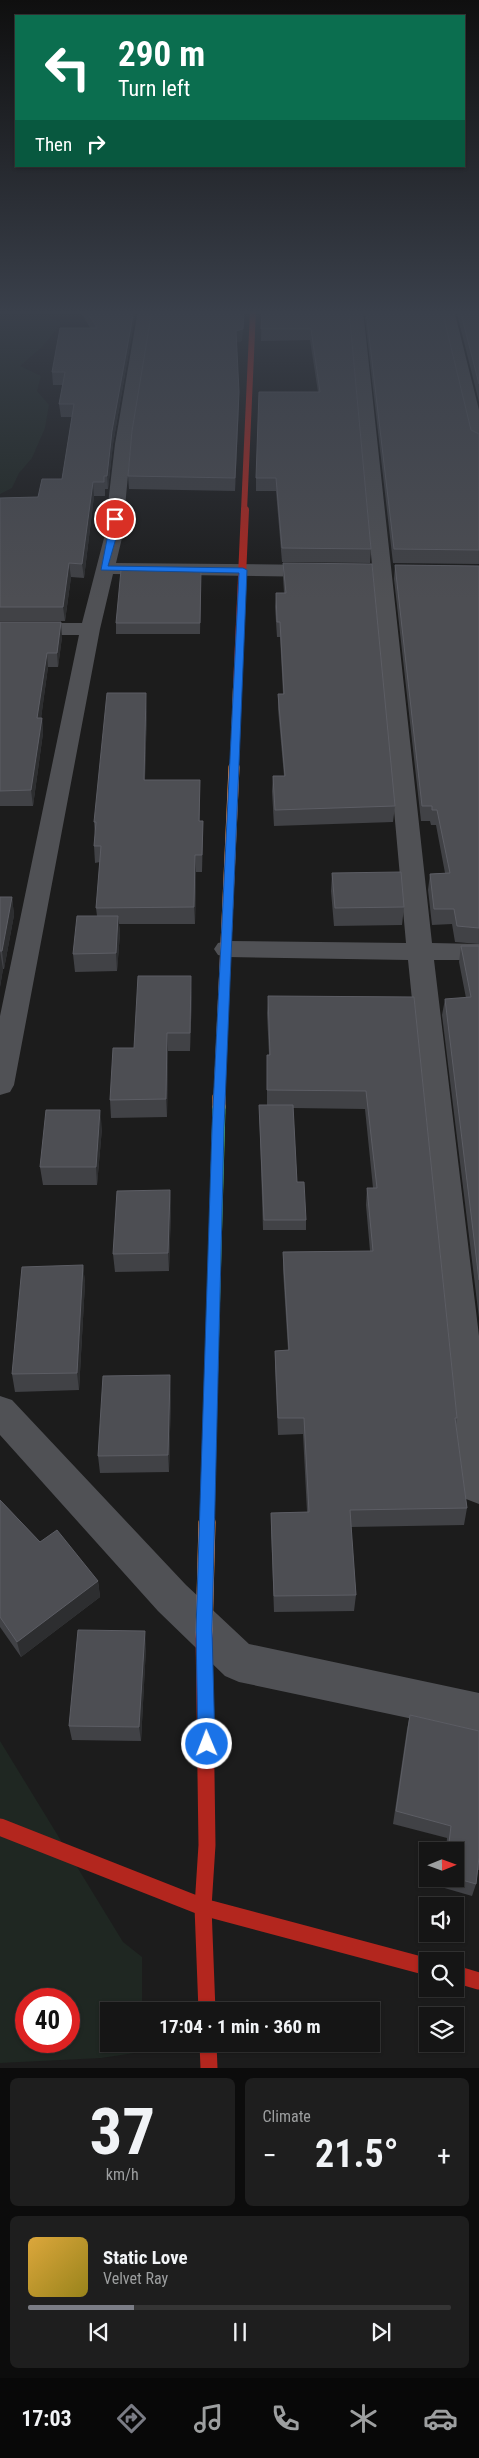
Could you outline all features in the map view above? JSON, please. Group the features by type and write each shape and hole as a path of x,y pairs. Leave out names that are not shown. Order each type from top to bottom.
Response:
{"street":[{"path":"0,1085 90,629 112,538 129,407"},
{"path":"207,2002 203,1907 207,1846 204,1630 218,1128 249,407"},
{"path":"365,407 420,952 479,1487"},
{"path":"470,407 479,442"},
{"path":"104,568 342,571"},
{"path":"0,630 90,629"},
{"path":"227,949 479,952"},
{"path":"0,1411 204,1630 240,1662 479,1713"},
{"path":"0,1827 203,1907 419,1965"},
{"path":"464,1977 479,1981"},
{"path":"208,2052 209,2068"}],"shaded area":[{"path":"0,407 49,407 45,428 32,458 19,473 12,488 0,494"},
{"path":"0,1741 123,1942 142,1957 142,2002 100,2002 100,2052 141,2052 101,2058 0,2063"}],"building":[{"path":"74,407 116,407 107,476 104,476 104,482 93,482 82,564 69,563 63,607 0,607 0,498 38,497 42,479 62,479"},
{"path":"136,407 238,407 235,478 128,476"},
{"path":"258,407 358,407 371,549 282,548 276,478 256,478"},
{"path":"377,407 465,407 471,430 479,434 479,550 394,549"},
{"path":"283,563 372,564 395,806 275,810 273,776 285,776 278,694 284,694 280,622 277,622 276,593 286,593"},
{"path":"395,565 479,566 479,928 457,926 454,909 434,909 430,874 450,873 437,810 432,810 432,806 422,806"},
{"path":"121,570 201,570 200,623 116,623"},
{"path":"0,622 61,622 57,653 47,653 37,718 42,718 31,790 0,791"},
{"path":"107,693 146,693 144,780 200,780 199,821 203,821 202,855 195,855 194,907 96,908 101,846 94,846 96,822 94,822"},
{"path":"401,872 404,907 335,908 332,873"},
{"path":"0,897 12,897 2,951 0,951"},
{"path":"77,916 118,916 116,953 73,954"},
{"path":"461,946 479,946 479,1280 445,999 471,997"},
{"path":"138,976 191,976 190,1033 167,1033 166,1099 110,1100 113,1048 134,1048"},
{"path":"268,996 414,997 457,1418 455,1418 467,1508 350,1510 356,1595 274,1596 271,1513 309,1512 304,1418 278,1418 275,1351 289,1350 283,1252 373,1251 367,1188 377,1188 366,1091 267,1090 267,1055 270,1055"},
{"path":"259,1105 293,1105 297,1182 304,1182 306,1220 264,1220"},
{"path":"46,1110 100,1110 96,1167 40,1167"},
{"path":"170,1190 168,1253 113,1254 117,1191"},
{"path":"83,1265 77,1373 12,1374 22,1267"},
{"path":"170,1375 168,1455 98,1456 103,1376"},
{"path":"0,1500 40,1542 57,1530 98,1581 17,1642 0,1617"},
{"path":"78,1630 145,1631 139,1727 69,1726"},
{"path":"410,1715 479,1731 479,1857 476,1884 464,1881 464,1842 449,1842 451,1826 396,1811"}],"traffic: fast":[{"path":"212,1357 219,1107"}],"traffic: slow":[{"path":"219,1107 237,687"},
{"path":"204,1636 212,1357"}],"traffic: jam":[{"path":"237,687 249,407"},
{"path":"204,1636 207,1845 203,1907 207,2002"},
{"path":"0,1827 203,1907 419,1965"},
{"path":"464,1977 479,1981"},
{"path":"208,2052 209,2068"}],"route":[{"path":"115,519 104,568 243,570 218,1128 204,1630 207,1744"}]}
